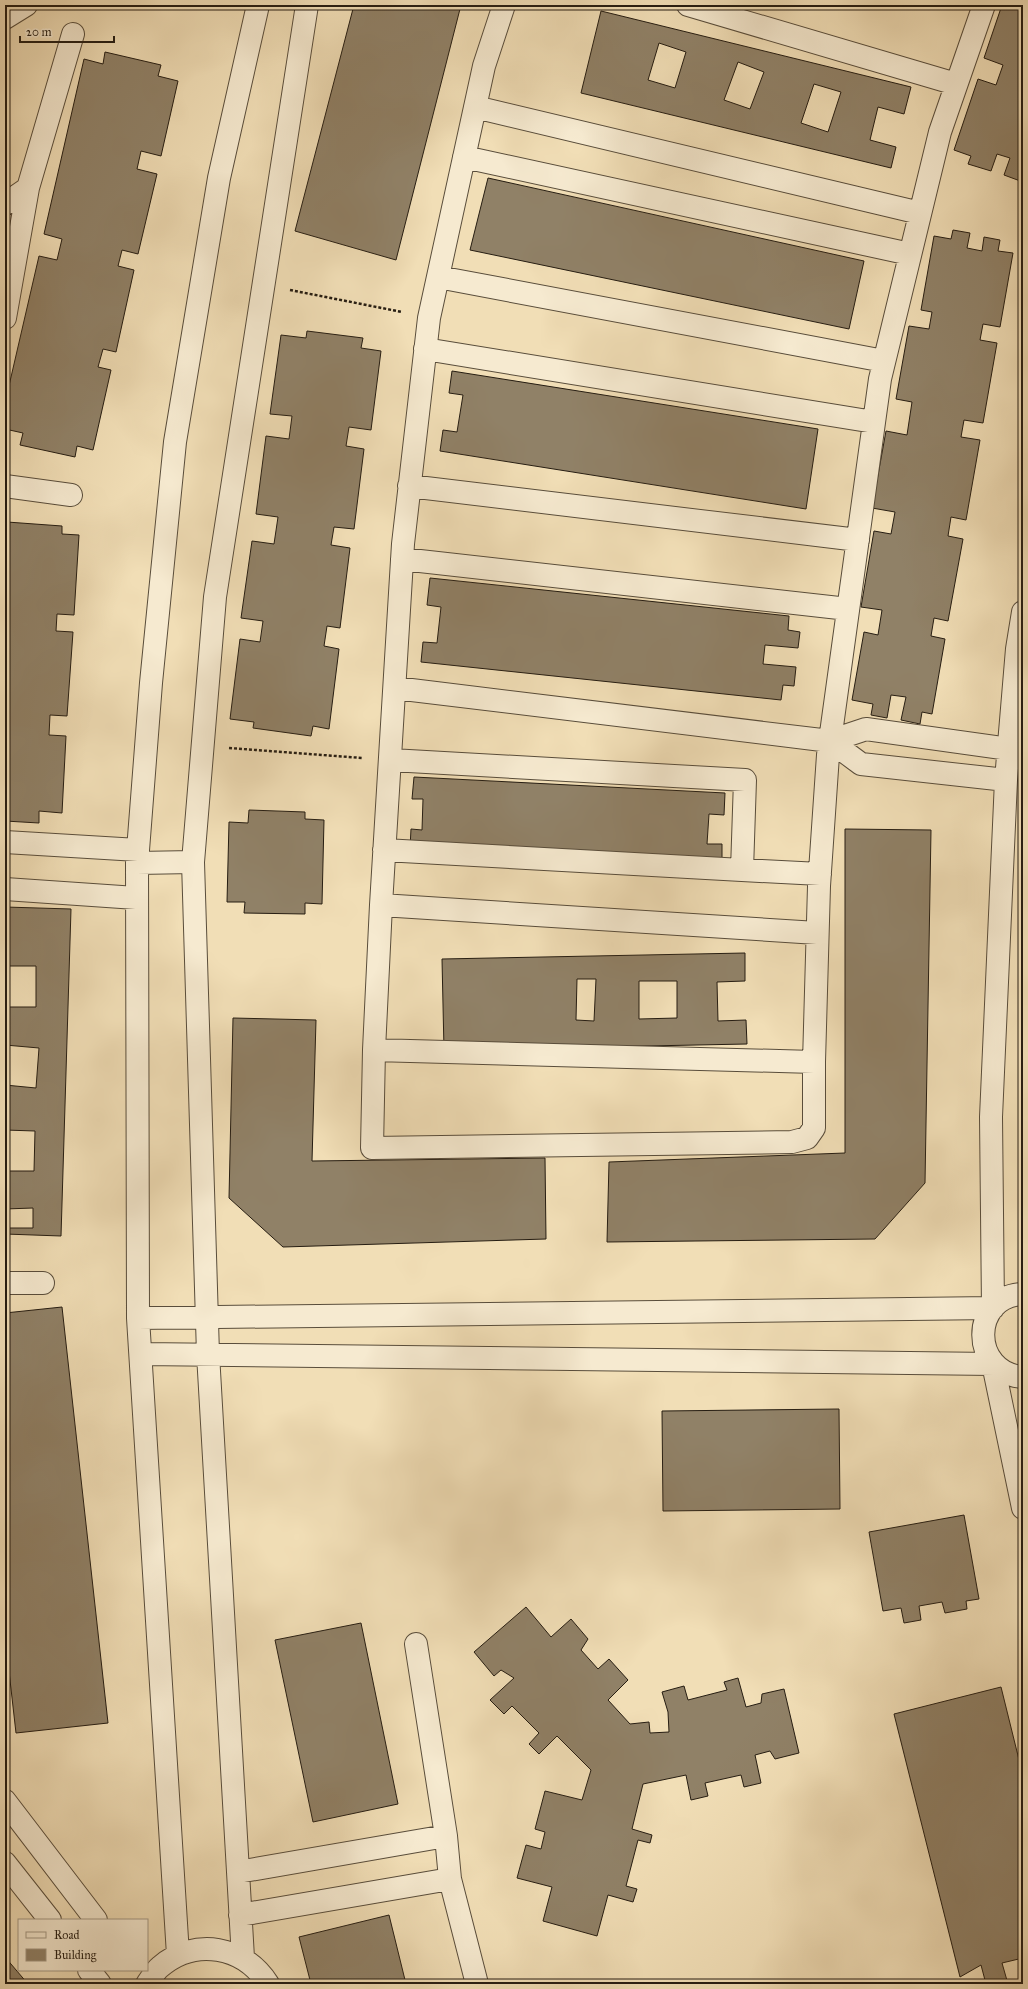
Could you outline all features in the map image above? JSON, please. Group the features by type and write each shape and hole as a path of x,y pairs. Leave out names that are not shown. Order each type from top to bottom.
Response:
{"street":[{"path":"5,18 26,5"},
{"path":"178,1955 138,1318 137,856 151,683 175,442 219,178 258,5"},
{"path":"243,1958 208,1354 193,862 215,597 307,5"},
{"path":"504,5 484,66 429,318 409,486 402,559 391,760 384,850 374,1050 372,1148 792,1142 807,1138 814,1128 817,933 830,741 874,422 884,362 940,132 984,5"},
{"path":"688,5 956,84"},
{"path":"5,318 28,188 72,34"},
{"path":"475,107 920,213"},
{"path":"464,157 910,254"},
{"path":"5,204 28,188"},
{"path":"438,277 884,362"},
{"path":"426,349 874,422"},
{"path":"5,486 71,495"},
{"path":"409,486 858,540"},
{"path":"402,559 848,609"},
{"path":"993,1308 991,1117 1006,780 1017,649 1023,612"},
{"path":"395,688 830,741 866,729 1009,749"},
{"path":"830,741 862,764 1006,780"},
{"path":"391,760 745,780 742,870"},
{"path":"5,842 193,862"},
{"path":"384,850 820,874"},
{"path":"5,889 136,898"},
{"path":"381,905 817,933"},
{"path":"374,1050 814,1062"},
{"path":"5,1283 43,1282"},
{"path":"1023,1294 1016,1294 1003,1299 993,1308 986,1318 983,1329 983,1342 993,1364 1023,1508"},
{"path":"138,1318 993,1308"},
{"path":"141,1354 993,1364 1003,1372 1015,1377 1023,1377"},
{"path":"416,1644 446,1836 450,1879 477,1984"},
{"path":"5,1802 95,1919"},
{"path":"238,1872 446,1836"},
{"path":"7,1869 49,1919"},
{"path":"240,1915 450,1879"},
{"path":"135,1971 146,1984 160,1967 178,1955 200,1949 222,1950 243,1958 260,1972 268,1984"},
{"path":"90,1971 100,1984"}],"path":[{"path":"264,285 429,318"},
{"path":"203,746 391,760"}],"building":[{"path":"354,5 461,5 396,260 295,231"},
{"path":"1002,5 1023,5 1023,182 1004,175 1010,158 997,154 991,171 968,164 971,156 954,150 978,79 996,85 1003,65 984,58"},
{"path":"601,11 911,87 904,114 878,107 870,140 896,147 891,168 581,93","holes":["659,43 686,52 675,88 648,80","738,62 764,72 750,109 724,100","814,84 841,92 828,132 801,123"]},
{"path":"105,52 161,65 158,76 178,81 161,156 141,151 137,169 157,174 138,254 122,250 118,266 134,270 116,352 103,349 98,367 111,370 93,450 77,446 75,457 20,445 23,433 5,429 5,403 39,256 57,260 62,239 44,234 84,59 103,64"},
{"path":"488,178 864,261 849,329 470,250"},
{"path":"953,230 970,233 967,248 982,251 984,237 1000,240 998,251 1013,253 1000,327 983,324 980,340 997,343 983,423 964,420 961,437 980,440 966,520 951,517 948,536 963,539 948,621 934,618 931,636 945,639 932,714 922,712 920,724 901,720 906,697 891,695 887,718 871,715 873,704 852,700 864,632 878,635 882,610 861,607 874,531 891,534 895,512 872,508 886,431 907,435 912,402 896,399 909,326 929,329 932,312 921,310 934,236 951,239"},
{"path":"307,331 363,338 361,348 381,351 371,430 349,427 346,446 364,449 354,529 334,527 331,545 350,548 340,628 327,626 324,646 339,649 329,729 313,726 311,736 253,728 254,722 230,719 240,639 260,642 263,621 241,618 252,541 274,544 278,517 256,514 266,436 289,439 292,416 270,414 281,335 306,338"},
{"path":"452,371 818,429 806,509 440,451 443,430 457,432 463,395 449,393"},
{"path":"7,522 62,526 62,534 79,535 74,615 57,614 56,631 73,632 67,716 50,715 49,735 66,736 62,813 39,811 39,823 5,821 5,529"},
{"path":"430,578 789,616 788,630 800,632 798,648 765,645 763,664 796,667 794,686 783,685 781,700 421,662 423,642 437,643 441,607 427,605"},
{"path":"414,777 725,793 724,815 709,814 707,844 722,844 722,863 410,848 411,829 422,830 423,799 412,799"},
{"path":"249,810 305,812 305,819 324,820 322,904 305,903 305,914 244,913 245,902 227,902 229,822 248,823"},
{"path":"845,829 931,830 925,1183 875,1239 607,1242 609,1162 845,1153"},
{"path":"5,907 71,909 61,1236 5,1234 5,1228 33,1228 33,1208 5,1209 5,1171 34,1171 35,1131 5,1130 5,1085 36,1088 39,1048 5,1045 5,1007 36,1007 36,966 5,966"},
{"path":"745,953 745,981 717,982 718,1021 746,1020 747,1044 444,1050 442,959","holes":["577,979 596,979 594,1021 576,1020","639,981 677,981 677,1018 639,1019"]},
{"path":"233,1018 316,1020 312,1161 545,1158 546,1239 283,1247 229,1198"},
{"path":"62,1307 108,1723 16,1733 5,1636 5,1313"},
{"path":"839,1409 840,1509 663,1511 662,1411"},
{"path":"964,1515 979,1599 966,1601 967,1609 945,1613 942,1602 919,1606 921,1620 904,1623 901,1608 883,1611 869,1532"},
{"path":"526,1607 551,1637 571,1619 588,1639 581,1650 598,1669 609,1659 628,1680 608,1700 630,1724 649,1722 650,1733 669,1732 668,1712 662,1692 684,1686 688,1700 727,1690 724,1682 738,1678 746,1707 761,1703 762,1694 784,1689 799,1753 775,1759 770,1751 755,1755 761,1783 744,1787 741,1775 705,1783 708,1796 691,1800 686,1775 643,1784 632,1829 652,1835 650,1843 638,1840 626,1886 637,1889 633,1902 608,1895 597,1936 543,1921 552,1887 517,1878 526,1845 541,1849 545,1832 535,1829 545,1791 582,1800 591,1770 557,1736 539,1754 529,1744 539,1733 512,1706 504,1714 490,1700 514,1678 501,1670 494,1676 474,1652"},
{"path":"361,1623 398,1804 313,1822 275,1640"},
{"path":"1001,1687 1023,1776 1023,1958 1002,1963 1008,1984 986,1984 981,1965 960,1977 894,1714"},
{"path":"389,1915 406,1984 311,1984 299,1937"},
{"path":"5,1957 28,1984 5,1984"}]}
